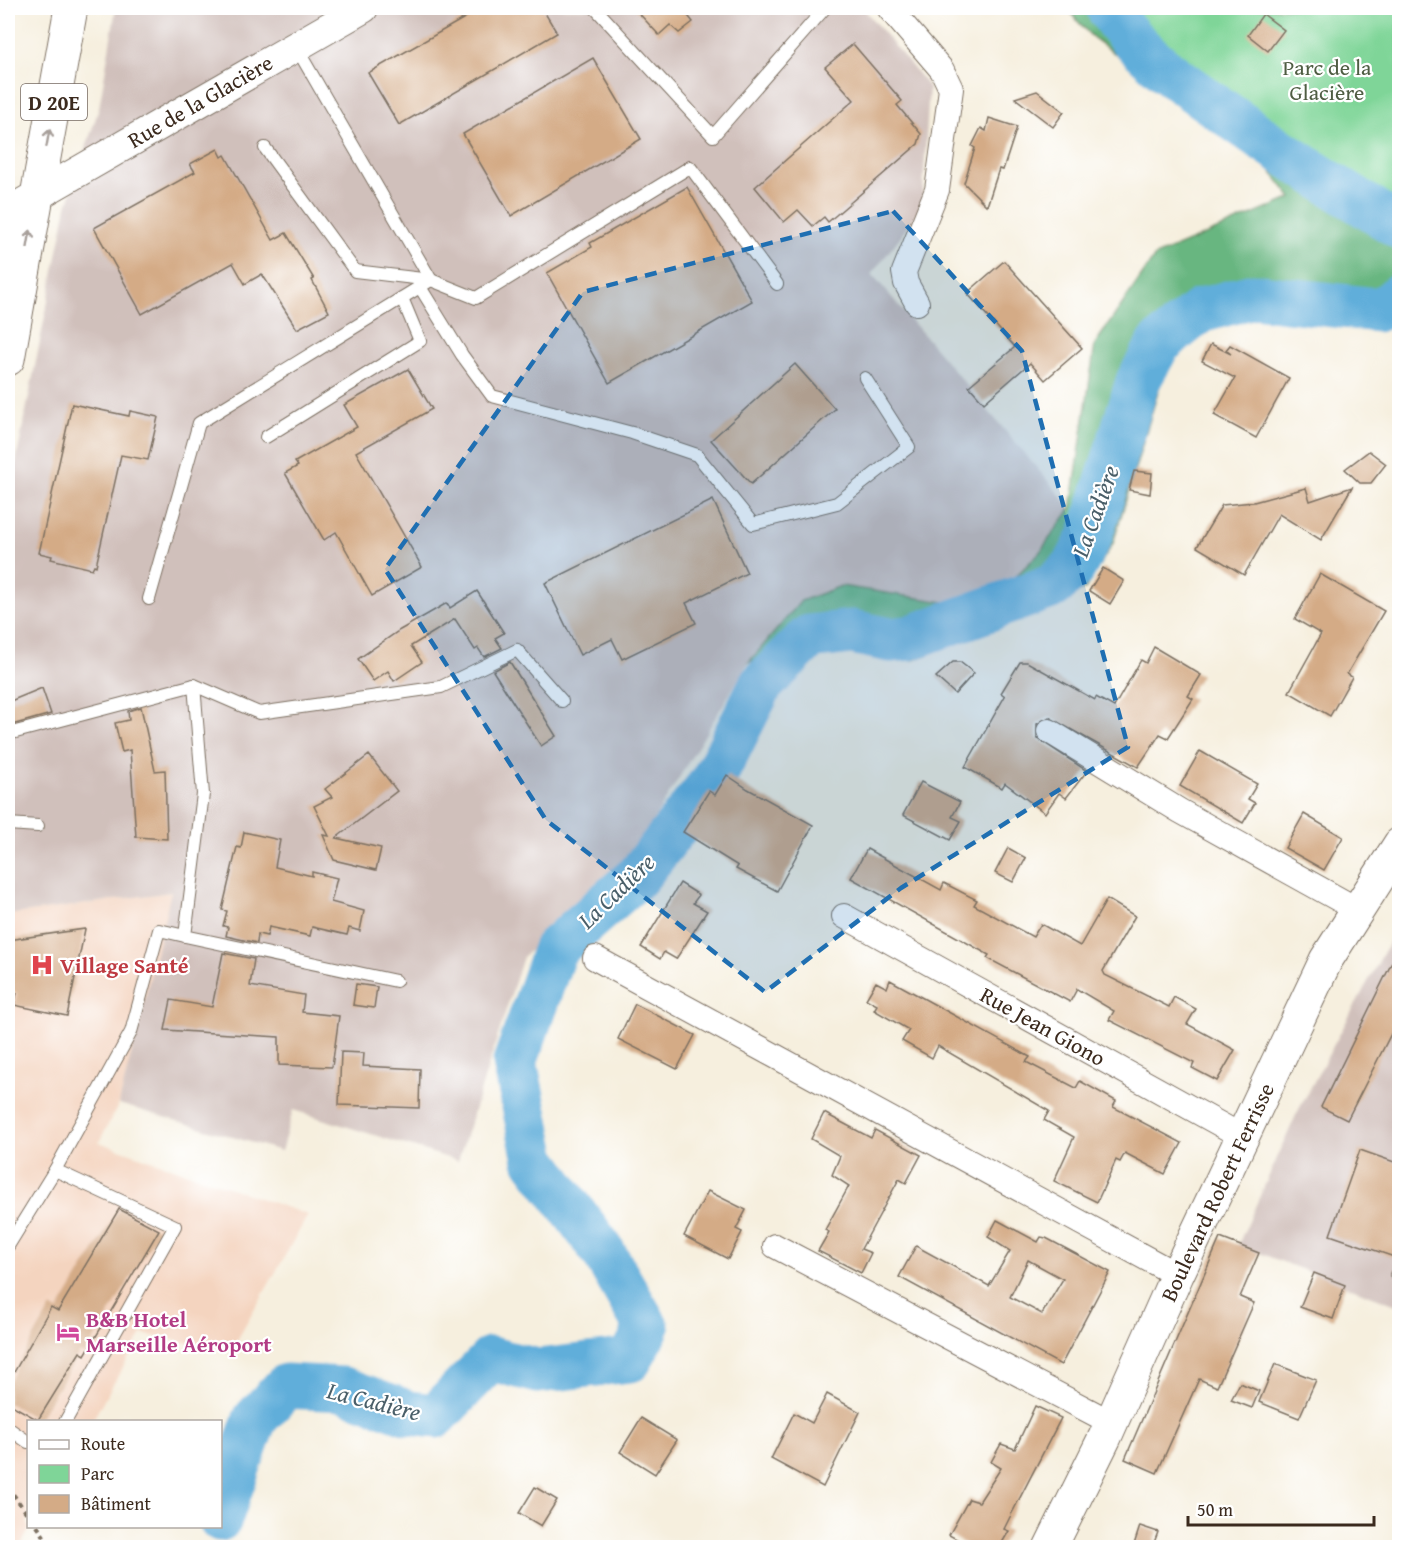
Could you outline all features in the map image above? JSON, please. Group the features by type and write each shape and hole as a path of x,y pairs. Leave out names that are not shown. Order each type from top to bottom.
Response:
{"main road":[{"name":"D 20E","path":"8,359 71,8"},
{"name":"Boulevard Robert Ferrisse","path":"1050,1548 1112,1423 1177,1275 1326,960 1400,844"}],"street":[{"name":"Rue de la Glacière","path":"8,212 363,8"},
{"path":"889,8 942,70 951,89 951,105 937,190 904,272 906,283 917,303"},
{"path":"1049,731 1180,811 1358,910"},
{"name":"Rue Jean Giono","path":"844,916 1243,1137"},
{"path":"595,958 1177,1275"},
{"path":"775,1246 1112,1423"}],"lane":[{"path":"595,8 713,136 825,8"},
{"path":"296,46 431,280"},
{"path":"265,148 355,271 431,280 476,298 690,166 777,284"},
{"path":"149,598 199,423 431,280"},
{"path":"420,287 462,355 492,396 632,433 698,455 753,524 837,503 909,447 865,378"},
{"path":"266,437 420,340 402,298"},
{"path":"8,734 194,685 258,713 441,687 517,650 561,701"},
{"path":"185,936 203,794 194,685"},
{"path":"8,824 38,826"},
{"path":"8,1246 55,1170 131,1032 159,930 396,981"},
{"path":"55,1170 175,1226 66,1420"},
{"path":"8,1428 27,1441"}],"path":[{"path":"8,1487 27,1514"},
{"path":"38,1528 52,1548"}],"highlighted area":[{"path":"893,211 1022,351 1128,747 901,888 765,992 546,820 385,569 583,292"}],"shaded area":[{"path":"116,8 863,8 929,87 922,208 872,274 1071,508 1040,552 1006,586 951,603 841,586 800,601 749,662 628,862 523,957 458,1161 293,1110 281,1151 119,1104 171,892 8,915 8,501 67,206 99,108"},
{"path":"172,892 119,1104 99,1142 308,1215 231,1351 142,1334 93,1420 27,1420 27,1528 30,1528 19,1548 8,1547 8,915"},
{"path":"1399,924 1399,1306 1238,1245 1297,1113"}],"green space":[{"path":"1066,8 1121,8 1129,23 1168,61 1399,213 1400,329 1281,306 1173,341 1113,543 1085,589 914,660 832,639 749,662 801,601 841,586 951,603 1006,586 1040,552 1071,508 1095,344 1155,256 1292,198 1266,165 1091,36"},
{"name":"Parc de la Glacière","path":"1121,8 1399,8 1399,213 1168,61 1129,23"}],"building":[{"path":"482,8 542,8 557,33 399,125 368,73"},
{"path":"634,8 690,8 685,12 693,22 679,33 670,25 659,35"},
{"path":"1263,14 1284,30 1268,51 1248,35"},
{"path":"853,44 902,101 897,105 921,134 918,144 828,222 824,217 813,226 798,210 784,222 755,187 854,100 825,67"},
{"path":"593,58 641,139 511,216 463,134"},
{"path":"1037,91 1064,112 1053,127 1015,98"},
{"path":"989,118 1017,127 1003,170 999,169 987,206 964,183 975,148 972,146 981,128 986,131"},
{"path":"218,149 222,157 225,155 273,240 286,233 314,279 312,280 329,312 297,329 262,274 245,284 233,263 142,314 94,228 195,172 190,164"},
{"path":"687,187 752,301 609,383 547,273 592,247 590,243"},
{"path":"1004,261 1082,348 1045,380 1030,363 984,403 969,386 1015,347 967,293"},
{"path":"1211,344 1231,354 1226,350 1230,345 1289,378 1256,438 1214,415 1235,378 1202,361"},
{"path":"795,364 835,409 751,484 711,440"},
{"path":"408,369 432,409 356,452 422,567 372,596 336,532 324,540 285,473 298,466 295,462 357,427 344,405"},
{"path":"72,404 129,416 130,411 158,417 148,460 121,455 96,566 94,565 92,569 51,559 52,556 39,553"},
{"path":"1369,451 1386,464 1371,483 1360,483 1345,469"},
{"path":"1134,471 1152,473 1150,494 1129,490"},
{"path":"1352,487 1321,540 1279,514 1244,575 1197,547 1222,505 1254,502 1306,488 1310,501"},
{"path":"713,500 747,573 686,603 696,623 622,659 612,639 580,655 545,583"},
{"path":"1103,568 1124,581 1110,604 1089,591"},
{"path":"1320,574 1384,611 1347,674 1352,677 1330,716 1289,692 1321,634 1295,619"},
{"path":"477,591 504,633 495,638 502,648 484,657 478,648 475,650 455,619 411,646 422,662 394,681 388,671 373,681 358,659 400,630 447,603 450,608"},
{"path":"1154,647 1201,675 1188,696 1193,699 1168,738 1160,734 1138,767 1049,717 1037,724 1037,738 1087,771 1066,798 1059,793 1045,813 1005,783 1002,788 965,767 1005,696 1001,693 1020,662 1027,662 1095,700 1096,697 1114,707 1141,660 1146,663"},
{"path":"510,662 556,736 541,746 493,671"},
{"path":"953,662 960,662 974,673 955,694 936,677"},
{"path":"42,688 51,714 8,726 8,702"},
{"path":"141,707 155,771 165,770 167,839 136,837 130,750 122,752 115,723 129,720 128,711"},
{"path":"1200,751 1257,784 1248,799 1255,803 1243,823 1180,786"},
{"path":"369,755 397,791 336,838 381,848 376,870 334,860 323,835 329,836 314,806 332,797 325,789"},
{"path":"727,775 813,825 777,891 736,869 738,866 683,832 709,791 715,795"},
{"path":"921,782 960,802 952,817 961,821 950,840 903,815"},
{"path":"1304,814 1343,837 1324,870 1285,848"},
{"path":"244,832 280,840 275,867 312,876 312,872 337,878 331,902 364,911 360,931 349,928 347,935 312,927 310,936 269,927 267,936 258,934 257,943 226,936 228,927 223,926 227,911 222,910 237,847 241,848"},
{"path":"1008,848 1026,858 1013,882 995,873"},
{"path":"867,849 941,890 944,883 977,900 974,905 1033,937 1041,924 1080,946 1107,899 1135,916 1103,971 1105,975 1169,1007 1174,997 1196,1009 1187,1024 1235,1050 1217,1081 1192,1068 1194,1063 1109,1020 1114,1011 1077,989 1070,1002 987,958 989,955 851,878"},
{"path":"680,883 699,895 693,903 707,911 676,959 664,952 660,959 641,947"},
{"name":"Village Santé","path":"85,929 67,1016 14,1005 17,993 8,991 8,940"},
{"path":"1400,946 1400,1016 1347,1120 1321,1107"},
{"path":"223,953 254,959 250,986 304,995 302,1012 339,1016 332,1067 279,1065 279,1037 165,1030 171,1000 212,1007"},
{"path":"890,980 1030,1057 1026,1062 1076,1088 1080,1081 1116,1101 1113,1107 1182,1143 1165,1174 1125,1153 1120,1162 1116,1160 1097,1202 1054,1181 1074,1137 1044,1120 1049,1111 938,1046 932,1058 902,1041 909,1030 874,1010 877,1005 866,999 876,982 887,988"},
{"path":"356,984 377,987 374,1008 353,1005"},
{"path":"635,1004 695,1035 677,1069 618,1039"},
{"path":"341,1052 364,1053 363,1066 420,1069 419,1108 339,1105"},
{"path":"824,1113 871,1138 875,1130 921,1155 906,1183 899,1179 861,1249 871,1253 861,1273 818,1251 829,1232 825,1230 849,1186 832,1175 840,1156 811,1139"},
{"path":"1360,1150 1400,1164 1400,1259 1330,1235"},
{"path":"708,1191 746,1210 736,1229 742,1232 728,1259 684,1236"},
{"name":"B&B Hotel Marseille Aéroport","path":"119,1209 159,1230 85,1355 80,1352 38,1420 8,1403 8,1383 51,1307 58,1311"},
{"path":"997,1220 1038,1242 1041,1237 1046,1238 1110,1272 1061,1365 899,1277 916,1246 989,1286 1010,1251 988,1237","holes":["1028,1260 1063,1279 1042,1314 1010,1297"]},
{"path":"1220,1238 1259,1253 1240,1297 1254,1303 1217,1387 1199,1379 1157,1473 1125,1459"},
{"path":"1314,1273 1345,1285 1333,1319 1300,1307"},
{"path":"1275,1364 1316,1380 1299,1418 1259,1402"},
{"path":"1240,1383 1259,1391 1252,1408 1231,1400"},
{"path":"827,1394 860,1412 823,1487 771,1459 794,1413 812,1423"},
{"path":"1035,1406 1061,1418 1004,1529 1009,1531 999,1548 973,1548 949,1535 969,1499 979,1502 1001,1468 991,1462 1001,1444 1015,1449"},
{"path":"641,1418 677,1440 655,1474 620,1452"},
{"path":"535,1487 557,1500 541,1526 519,1513"},
{"path":"1140,1526 1158,1532 1152,1548 1133,1548"}],"waterway":[{"name":"La Cadière","path":"1108,8 1134,41 1165,70 1295,161 1400,227"},
{"name":"La Cadière","path":"222,1513 255,1419 286,1386 343,1389 409,1413 436,1416 491,1359 538,1371 630,1360 647,1328 602,1250 535,1160 515,1062 555,949 639,875 713,780 761,685 809,637 852,632 890,640 909,638 1053,586 1074,567 1090,537 1138,381 1159,344 1200,311 1253,296 1377,310 1400,295"}],"place":[{"name":"Village Santé","path":"42,965"},
{"name":"B&B Hotel Marseille Aéroport","path":"68,1332"}]}
